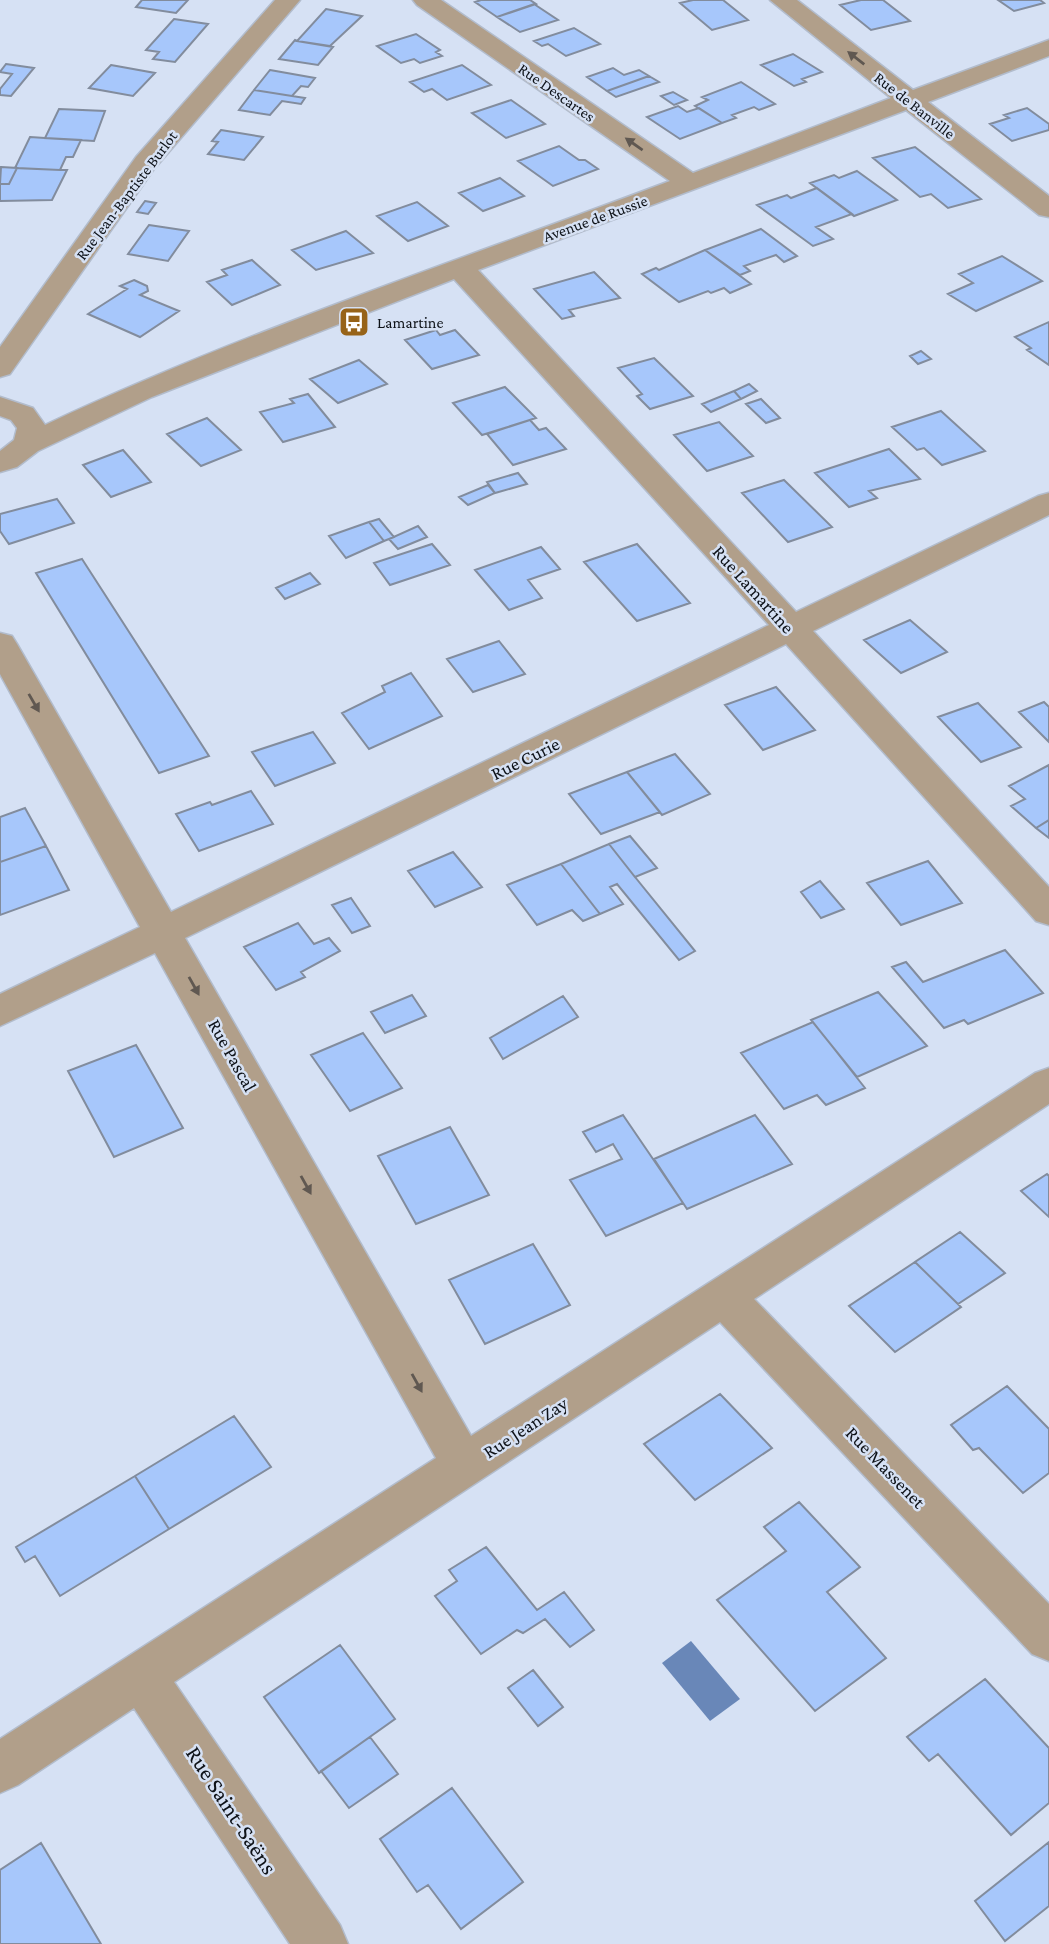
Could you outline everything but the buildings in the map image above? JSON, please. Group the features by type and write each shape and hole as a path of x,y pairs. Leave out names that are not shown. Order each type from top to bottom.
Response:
{"street":[{"name":"Rue Jean-Baptiste Burlot","path":"16,419 1,368 145,163 288,0"},
{"name":"Rue Descartes","path":"425,0 690,183"},
{"name":"Rue de Banville","path":"782,0 1049,209"},
{"name":"Avenue de Russie","path":"0,463 11,458 16,419 141,391 458,268 1049,47"},
{"name":"Rue Lamartine","path":"458,268 474,281 1049,911"},
{"name":"Rue Curie","path":"0,1011 1049,503"},
{"name":"Rue Pascal","path":"0,644 464,1467"},
{"name":"Rue Jean Zay","path":"0,1768 1049,1084"},
{"name":"Rue Massenet","path":"724,1297 1049,1638"},
{"name":"Rue Saint-Saëns","path":"142,1677 321,1944"}],"water":[{"path":"691,1641 740,1699 710,1721 662,1663"}],"place":[{"name":"Lamartine","path":"354,322"}]}
